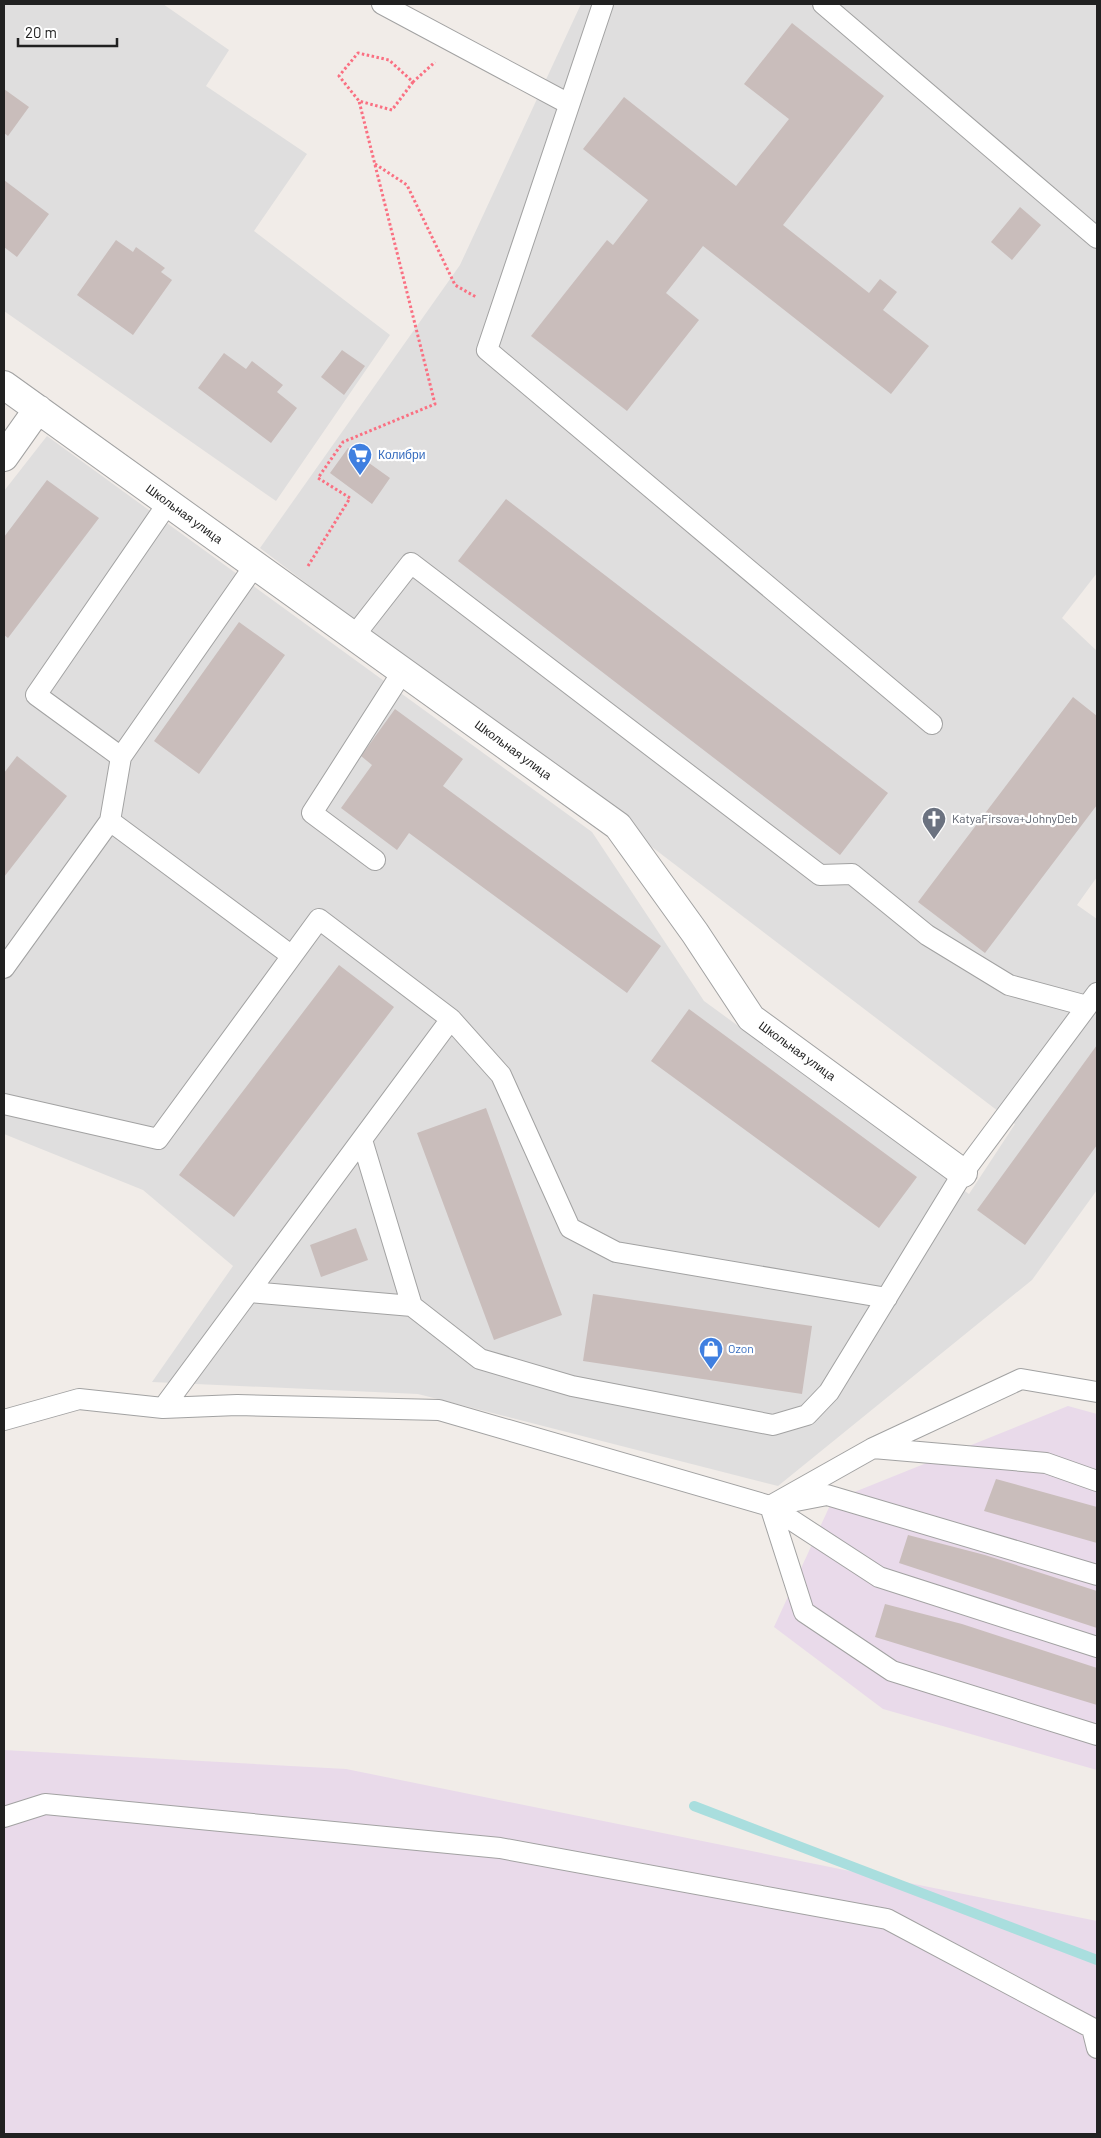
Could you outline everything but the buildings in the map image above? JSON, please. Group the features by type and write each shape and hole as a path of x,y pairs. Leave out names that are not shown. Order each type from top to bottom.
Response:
{"street":[{"name":"Школьная улица","path":"4,385 618,826 696,933 751,1018 963,1173"},
{"path":"4,457 38,409"}],"lane":[{"path":"382,4 569,104"},
{"path":"603,4 487,350 932,724"},
{"path":"823,4 1097,238"},
{"path":"121,757 36,695 168,503"},
{"path":"250,1292 412,1306 480,1359 572,1386 773,1425 807,1415 829,1392 963,1173 1092,1000 1009,985 927,935 852,874 820,875 412,563 354,636"},
{"path":"4,968 110,821 121,757 254,565"},
{"path":"375,860 312,813 403,671"},
{"path":"110,821 292,956"},
{"path":"4,1104 158,1139 319,919 451,1019 501,1075 570,1228 616,1252 887,1298"},
{"path":"163,1408 451,1019"},
{"path":"362,1140 412,1306"},
{"path":"770,1506 872,1448 1021,1379 1097,1392"},
{"path":"4,1420 79,1399 163,1408 237,1405 439,1410 770,1506 879,1577 1097,1647"},
{"path":"872,1448 1046,1464 1097,1481"},
{"path":"770,1506 827,1495 1097,1575"},
{"path":"770,1506 804,1612 892,1671 1097,1735"},
{"path":"4,1817 45,1804 500,1848 887,1919 1092,2028 1097,2048"}],"path":[{"path":"359,101 392,110 413,82 456,43"},
{"path":"292,592 350,498 318,478 343,442 435,404 359,101 339,76 358,53 389,60 413,82"},
{"path":"375,164 407,185 455,285 500,310"}],"shaded area":[{"path":"4,4 163,4 229,50 206,86 307,154 254,231 390,335 276,501 4,311"},
{"path":"581,4 1097,4 1097,573 1062,618 1097,651 1097,877 1077,905 1097,919 1097,1190 1032,1280 778,1486 418,1394 152,1382 233,1266 143,1190 4,1134 4,491 47,436 592,832 704,1001 969,1194 1015,1124 260,548 460,265"},
{"path":"1068,1406 1097,1414 1097,1770 883,1709 774,1627 832,1501"},
{"path":"4,1750 346,1769 1097,1921 1097,2134 4,2134"}],"waterway":[{"path":"694,1806 1097,1960"}],"place":[{"name":"Колибри","path":"360,476"},
{"name":"KatyaFirsova+JohnyDeb","path":"934,840"},
{"name":"Ozon","path":"711,1370"}]}
